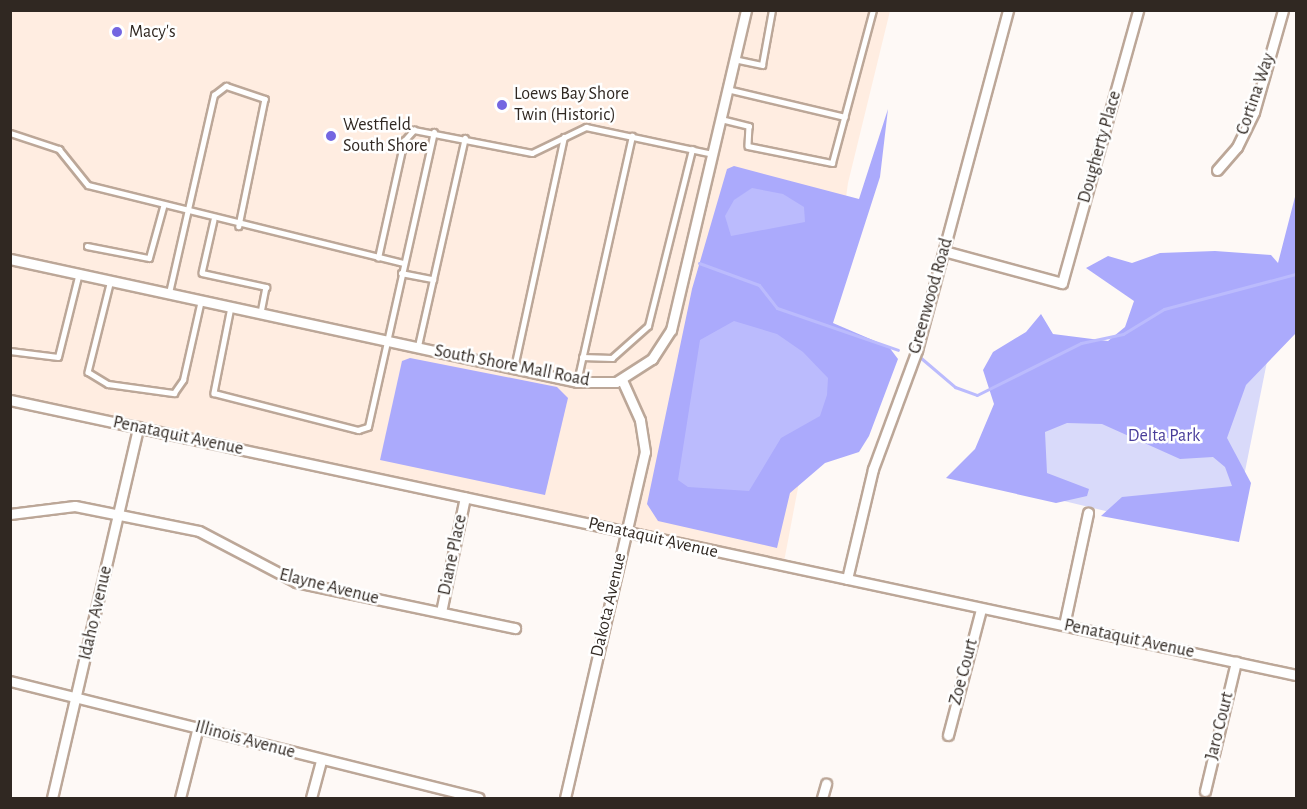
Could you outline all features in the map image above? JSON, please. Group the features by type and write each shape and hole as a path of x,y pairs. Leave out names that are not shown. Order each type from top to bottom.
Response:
{"street":[{"path":"622,380 652,359 671,330 746,10"},
{"name":"Greenwood Road","path":"847,579 873,469 917,350 1008,10"},
{"name":"Dougherty Place","path":"944,251 1062,283 1138,10"},
{"name":"Cortina Way","path":"1217,170 1237,147 1254,112 1283,10"},
{"name":"South Shore Mall Road","path":"10,259 577,382 622,380"},
{"name":"Dakota Avenue","path":"565,798 645,445 622,380"},
{"name":"Penataquit Avenue","path":"10,400 1296,675"},
{"name":"Idaho Avenue","path":"52,798 138,427"},
{"name":"Diane Place","path":"441,612 465,497"},
{"name":"Elayne Avenue","path":"10,514 75,506 118,513 220,538 269,572 296,582 516,628"},
{"path":"1064,625 1088,513"},
{"name":"Zoe Court","path":"948,735 981,609"},
{"name":"Jaro Court","path":"1204,790 1236,662"},
{"name":"Illinois Avenue","path":"10,681 198,727 437,794 479,798"},
{"path":"180,798 198,727"},
{"path":"311,798 321,761"},
{"path":"822,798 826,784"}],"lane":[{"path":"734,59 762,65 772,10"},
{"path":"721,119 749,126 748,146 829,166 845,117 873,10"},
{"path":"170,293 214,95 226,86 260,93 266,107 239,226"},
{"path":"728,89 845,117"},
{"path":"378,258 404,141 414,130 465,138 532,153 586,127 713,154"},
{"path":"231,307 214,393 358,430 368,427 434,132"},
{"path":"10,133 59,149 88,185 188,214 403,263"},
{"path":"577,382 632,136"},
{"path":"514,368 564,137"},
{"path":"418,347 465,138"},
{"path":"582,357 612,358 648,326 692,149"},
{"path":"87,246 149,258 163,207"},
{"path":"214,220 202,273 266,287 261,313"},
{"path":"10,351 58,357 79,273"},
{"path":"401,273 433,279"},
{"path":"111,280 88,372 108,384 174,393 183,380 201,300"}],"shaded area":[{"path":"11,11 890,11 848,183 826,340 783,567 11,400"},
{"path":"752,188 783,194 804,207 805,222 731,236 725,216 734,200"},
{"path":"734,321 777,334 803,352 828,378 827,395 820,416 781,438 749,491 688,487 678,480 700,340"}],"green space":[{"path":"888,109 880,177 833,323 889,347 898,359 869,436 859,452 825,463 790,493 777,548 658,521 647,504 692,289 727,169 734,166 859,199"},
{"name":"Delta Park","path":"1296,193 1296,333 1246,385 1227,438 1251,483 1239,542 1101,516 1122,497 1232,486 1225,467 1213,457 1180,459 1102,424 1067,423 1045,432 1047,473 1089,489 1087,496 1056,503 946,478 975,449 994,404 983,370 993,352 1026,332 1041,314 1053,334 1108,341 1125,327 1134,301 1086,268 1108,256 1132,263 1160,253 1215,251 1271,255 1278,263"},
{"name":"Delta Park","path":"1282,287 1231,541 976,480 1004,382"},
{"path":"410,358 557,387 568,398 545,495 380,460 402,361"}],"waterway":[{"path":"699,263 759,285 777,308 898,350"},
{"path":"921,358 955,387 977,395 1081,343 1123,334 1164,309 1296,274"}],"place":[{"name":"Macy's","path":"117,32"},
{"name":"Loews Bay Shore Twin (Historic)","path":"502,105"},
{"name":"Westfield South Shore","path":"331,136"}]}
